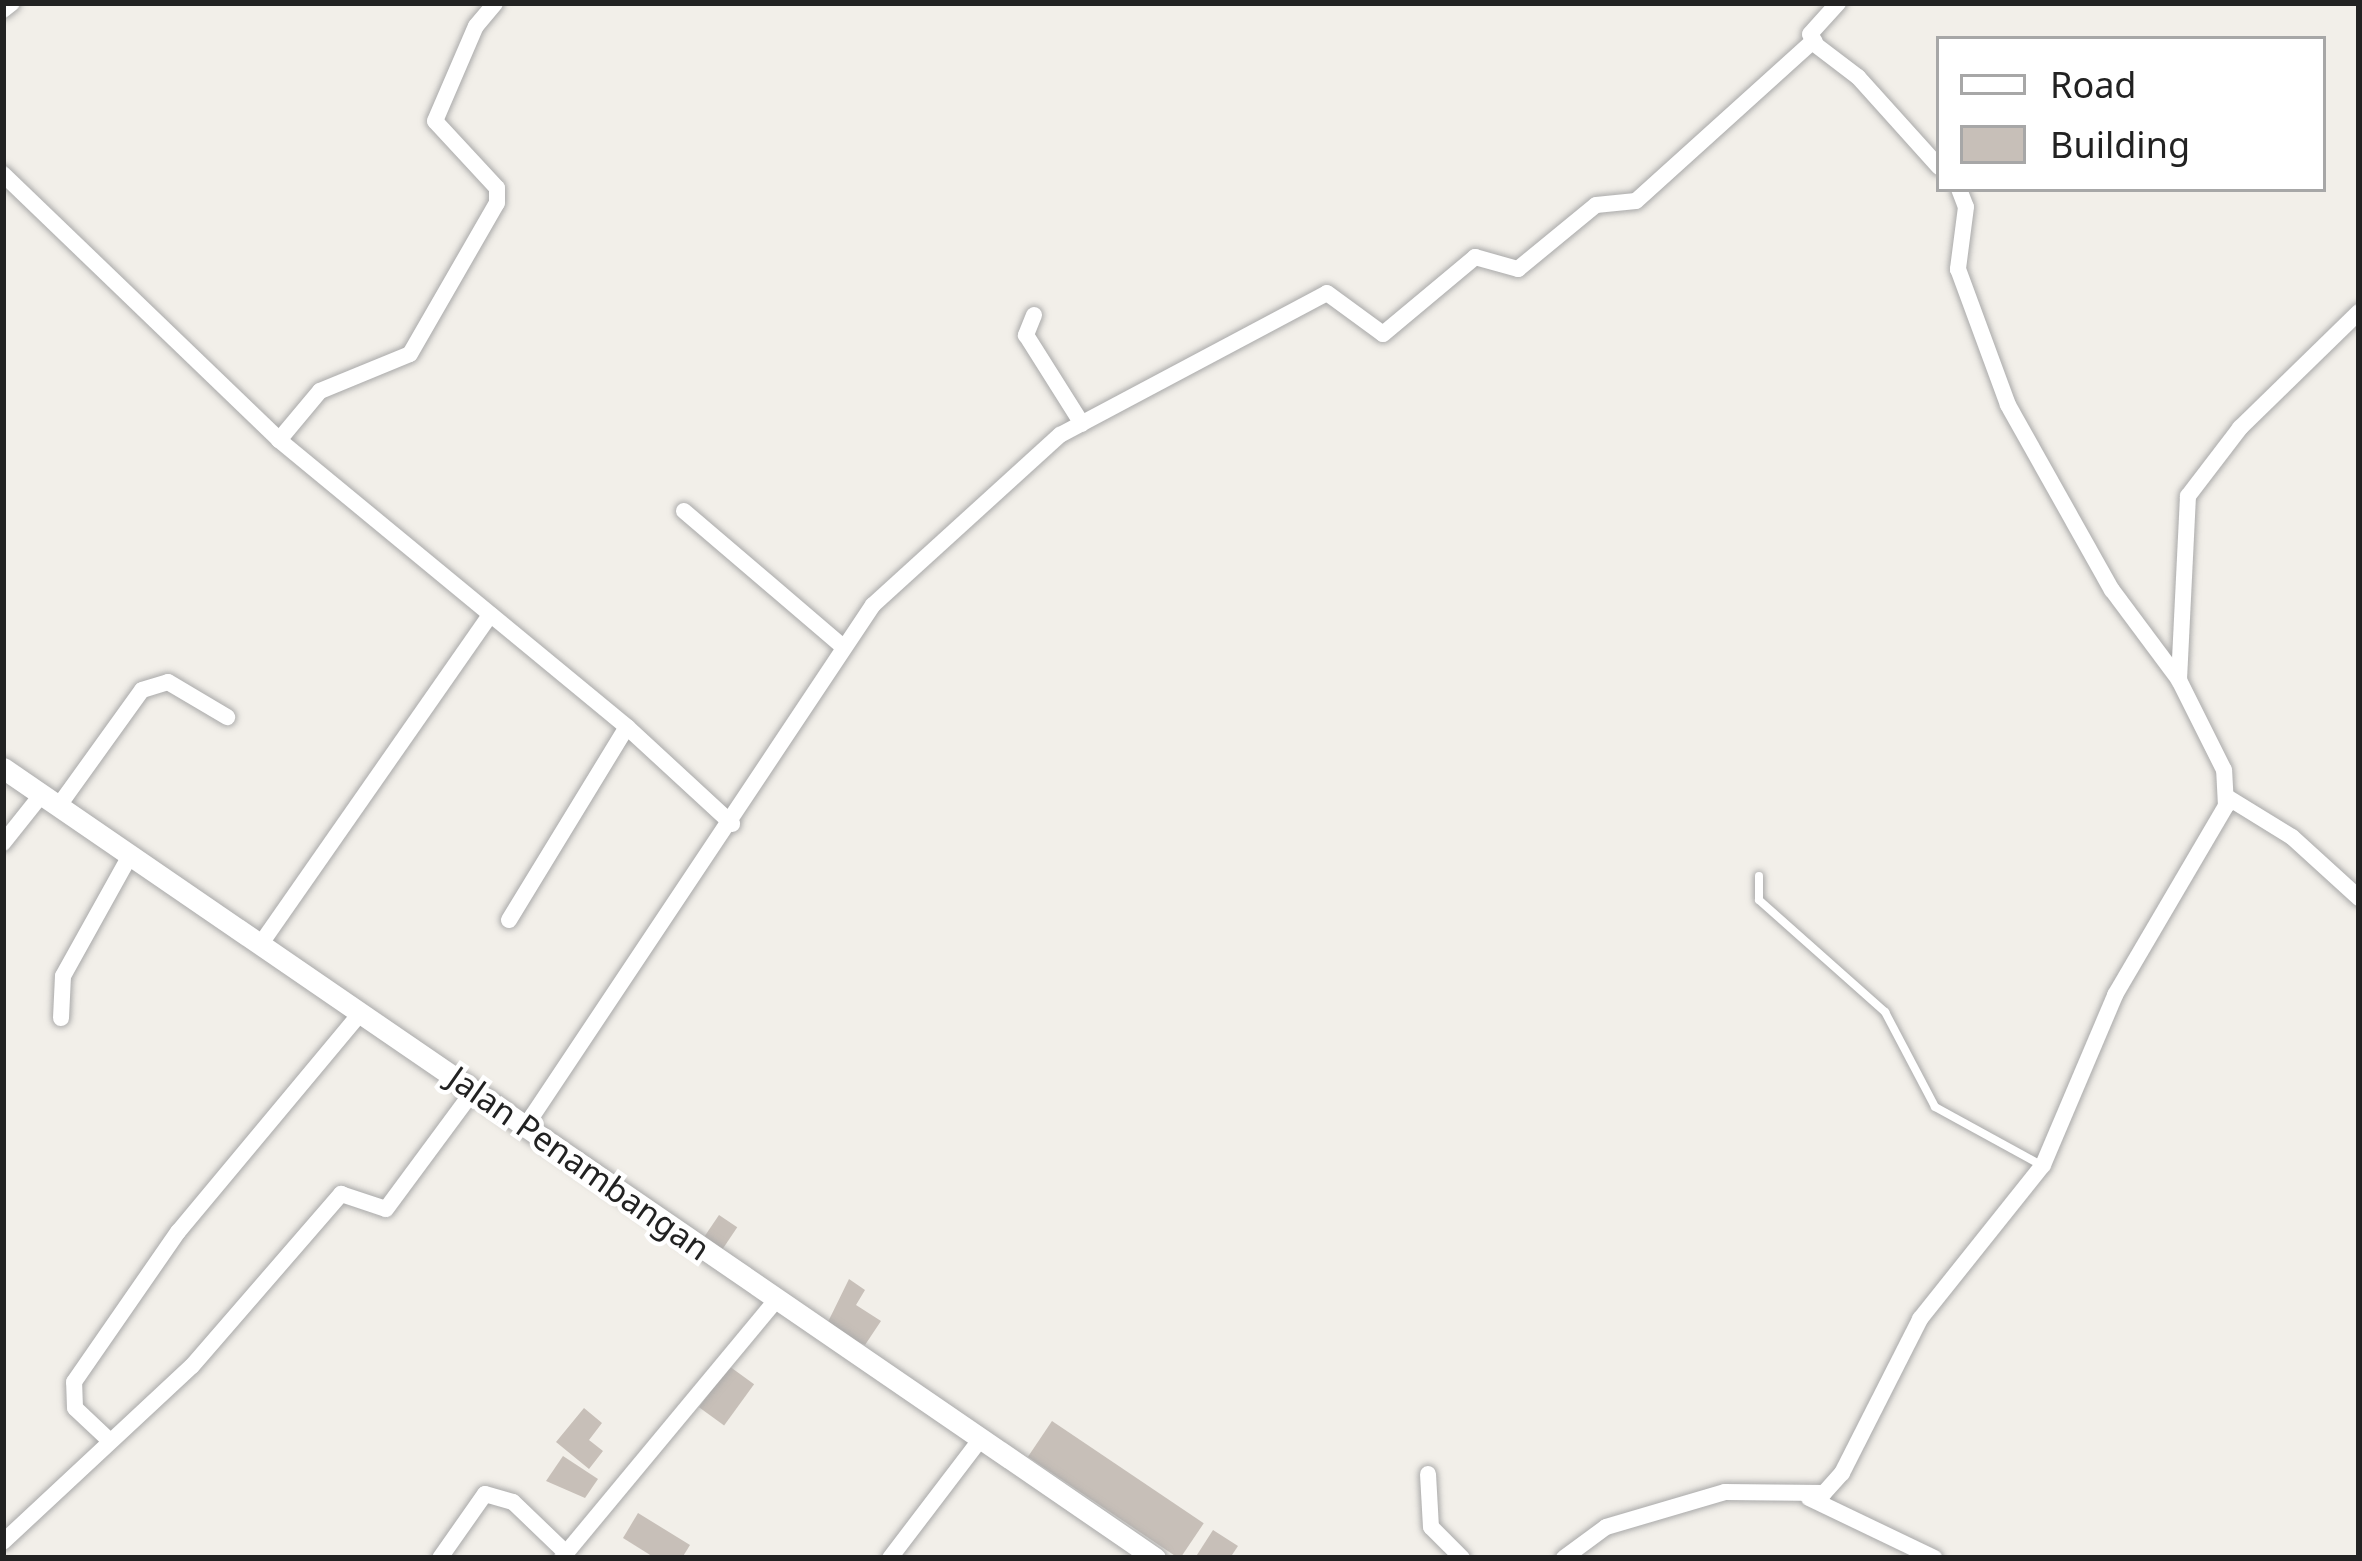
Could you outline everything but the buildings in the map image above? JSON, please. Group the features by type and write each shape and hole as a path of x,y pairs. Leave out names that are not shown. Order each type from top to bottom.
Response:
{"street":[{"path":"3,10 12,3"},
{"path":"279,440 320,391 410,354 497,203 497,188 435,121 476,26 495,3"},
{"path":"1838,3 1810,34 1936,164"},
{"path":"527,1124 732,824 843,647 901,575 1082,424 1327,293 1383,334 1475,257 1518,269 1596,205 1636,201 1815,42"},
{"path":"3,174 279,440 627,727 732,824"},
{"path":"1810,1498 1842,1473 1942,1286 2043,1165 2115,995 2214,832 2227,797 2224,770 2180,680 2140,634 2008,405 1958,269 1966,207 1960,192"},
{"path":"2180,680 2188,496 2240,428 2359,312"},
{"path":"1034,315 1026,335 1082,424"},
{"path":"684,511 843,647"},
{"path":"262,941 490,615"},
{"path":"3,843 51,799 142,690 168,682 227,717"},
{"path":"509,920 627,727"},
{"name":"Jalan Penambangan","path":"3,769 527,1124 774,1303 1155,1558"},
{"path":"2227,797 2292,837 2359,898"},
{"path":"61,1018 63,976 131,854"},
{"path":"110,1442 75,1408 74,1382 178,1232 361,1012"},
{"path":"3,1542 264,1290 340,1194 386,1208 474,1090"},
{"path":"440,1558 485,1494 513,1502 564,1555 774,1303"},
{"path":"890,1558 980,1440"},
{"path":"1428,1474 1431,1528 1462,1558"},
{"path":"1564,1558 1606,1527 1725,1492 1810,1498 1934,1558"}],"lane":[{"path":"1759,876 1759,900 1886,1012 1935,1107 2043,1165"}]}
